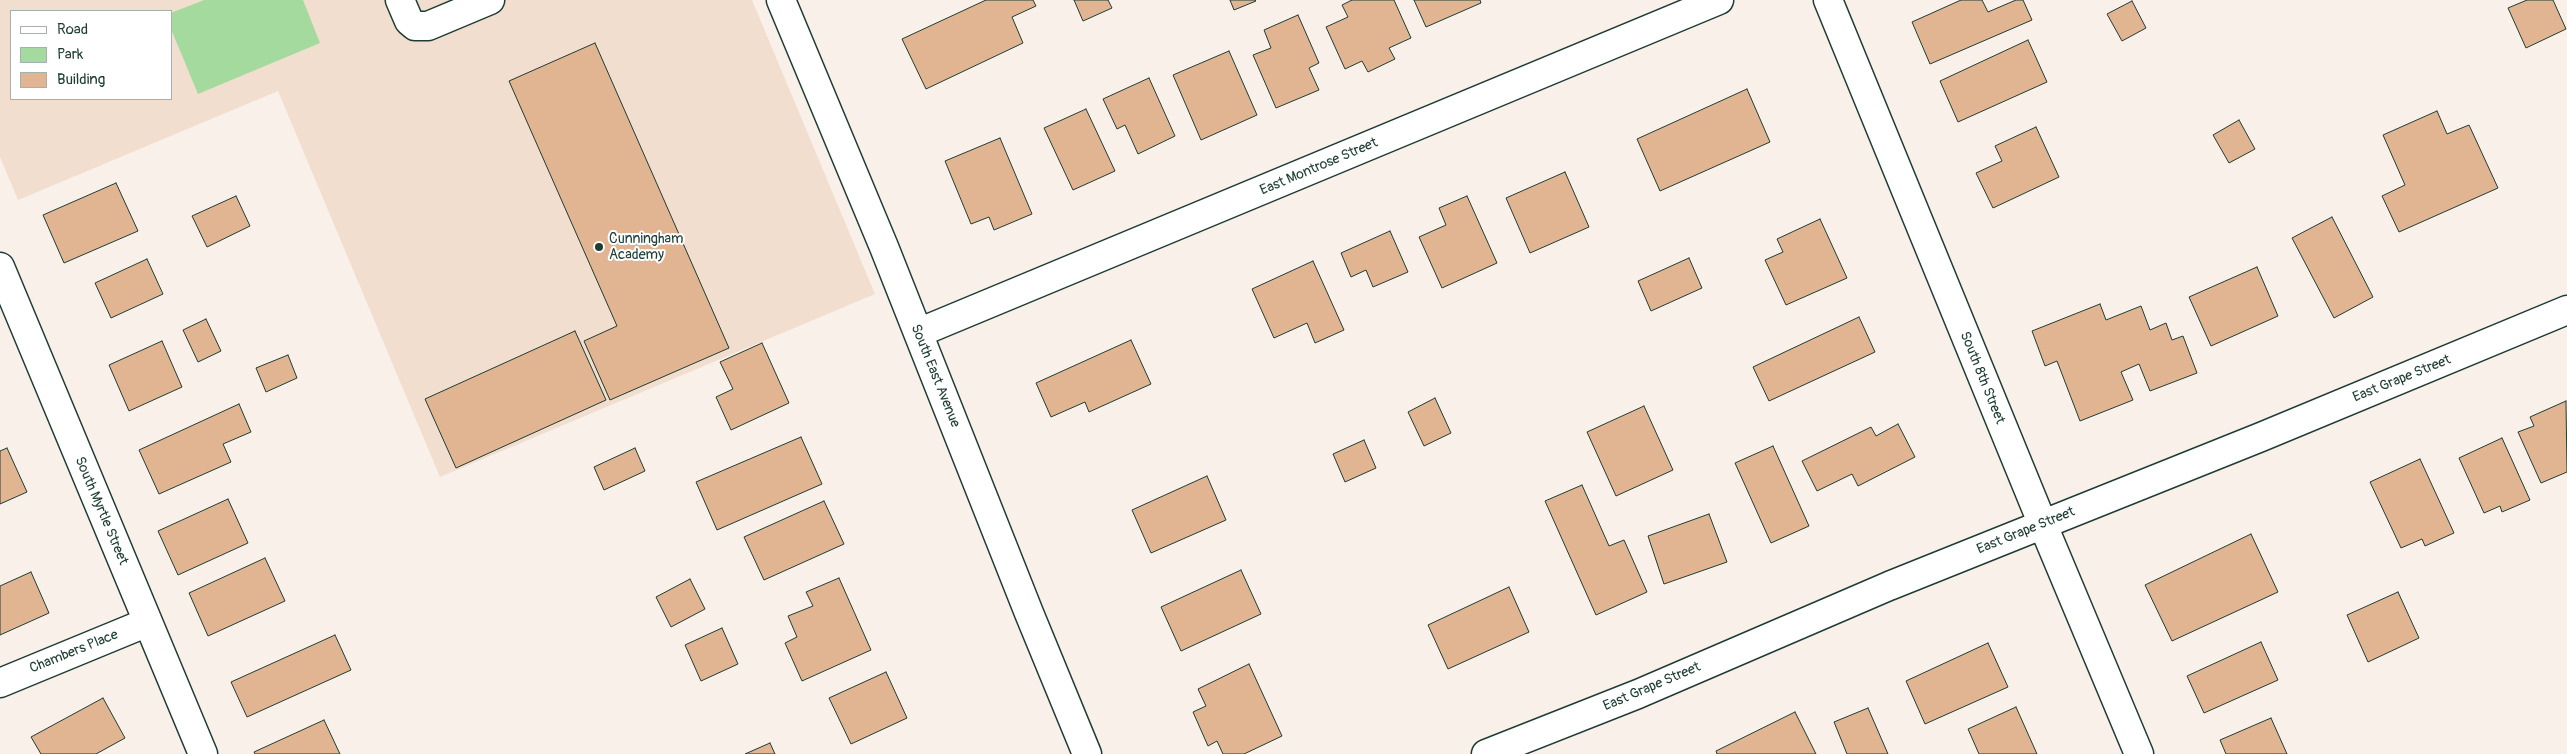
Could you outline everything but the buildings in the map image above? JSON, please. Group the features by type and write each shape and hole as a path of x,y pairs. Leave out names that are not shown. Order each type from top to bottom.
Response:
{"street":[{"path":"400,0 409,20 415,26 428,26 490,0"},
{"name":"South East Avenue","path":"781,0 918,333 1087,754"},
{"name":"East Montrose Street","path":"918,333 1719,0"},
{"name":"South 8th Street","path":"1828,0 2042,525 2139,754"},
{"name":"South Myrtle Street","path":"0,267 203,754"},
{"name":"East Grape Street","path":"1486,754 1638,694 1889,586 2567,310"},
{"name":"Chambers Place","path":"0,683 148,622"}],"shaded area":[{"name":"Cunningham Academy","path":"0,0 752,0 875,294 440,477 278,91 18,200 0,157"}],"green space":[{"path":"204,0 303,0 320,43 198,94 172,31 172,13"}],"place":[{"name":"Cunningham Academy","path":"599,247"}]}
